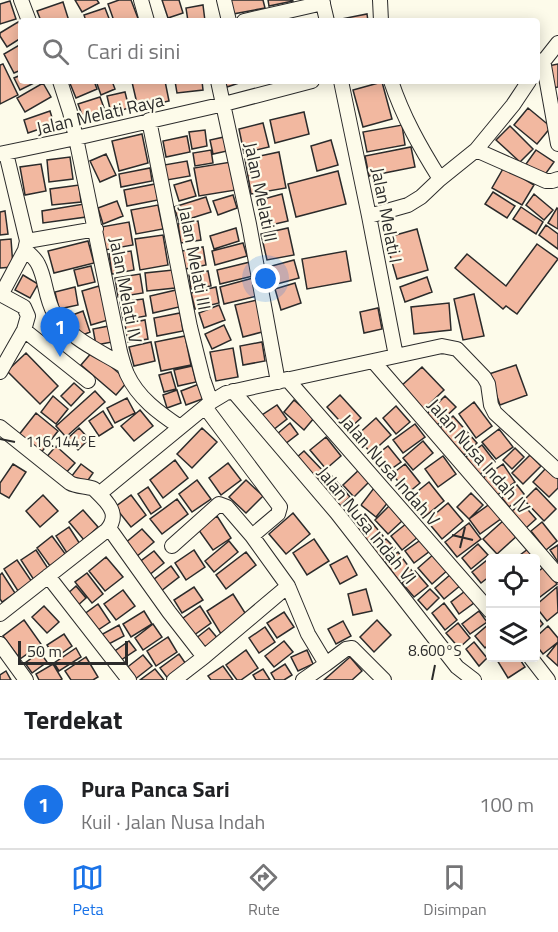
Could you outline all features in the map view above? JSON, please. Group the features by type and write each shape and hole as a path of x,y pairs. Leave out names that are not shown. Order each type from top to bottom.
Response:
{"street":[{"path":"21,0 28,18"},
{"path":"141,0 146,18"},
{"path":"224,0 229,18"},
{"path":"380,0 381,18"},
{"path":"256,18 323,1 326,18"},
{"path":"558,43 540,65 558,144"},
{"name":"Jalan Melati IV","path":"61,84 76,138 124,366 133,385 144,399 180,427"},
{"name":"Jalan Melati II","path":"219,84 283,381"},
{"name":"Jalan Melati Raya","path":"3,154 224,104 301,84"},
{"name":"Jalan Melati I","path":"342,84 396,356"},
{"path":"392,84 406,122 440,179"},
{"path":"369,216 415,201 426,193 476,150 527,84"},
{"name":"Jalan Melati III","path":"149,120 190,327 208,405 280,507 278,514 252,536"},
{"path":"476,150 546,181 558,179"},
{"path":"3,154 26,245 37,262 46,295 54,313 69,332 124,366"},
{"path":"0,372 24,330 28,318 26,309 0,294 26,245 96,228"},
{"path":"24,330 88,381"},
{"path":"99,494 218,397 233,391 442,346 457,349 486,381 495,413 558,471"},
{"name":"Jalan Nusa Indah IV","path":"373,361 558,575"},
{"name":"Jalan Nusa Indah V","path":"283,381 486,608"},
{"name":"Jalan Nusa Indah VI","path":"233,391 337,513 457,667 474,680"},
{"path":"0,427 70,483 78,487 90,488 99,494 108,503 113,520 109,528 0,614"},
{"path":"172,546 219,504 227,507 252,536 288,586 308,634 326,664"},
{"path":"109,528 204,657"},
{"path":"48,576 129,680"},
{"path":"174,680 288,586"},
{"path":"0,644 24,677"},
{"path":"303,680 346,649 352,648 384,680"},
{"path":"535,662 545,676"}],"building":[{"path":"75,0 97,0 99,3 82,12"},
{"path":"119,0 131,0 138,18 113,18 108,4"},
{"path":"162,0 179,0 183,13 168,18"},
{"path":"231,0 263,0 265,8 233,14"},
{"path":"268,0 292,0 293,1 269,6"},
{"path":"10,1 16,19 0,24 0,4"},
{"path":"63,2 68,18 40,18 37,11"},
{"path":"203,5 205,18 188,18 186,8"},
{"path":"105,8 109,18 85,18 84,15"},
{"path":"367,14 368,18 346,18"},
{"path":"18,22 18,40 7,47 0,33"},
{"path":"18,46 18,71 14,73 4,54"},
{"path":"3,64 18,95 0,104 0,65"},
{"path":"558,64 558,87 553,88 548,66"},
{"path":"18,76 18,84 32,84 20,90 14,78"},
{"path":"41,84 44,84 51,97 25,112 17,98"},
{"path":"70,84 95,84 97,89 76,98"},
{"path":"97,84 113,84 115,89 101,95"},
{"path":"132,84 166,84 169,101 138,108"},
{"path":"176,84 202,84 203,90 177,93"},
{"path":"383,84 392,119 363,127 353,90"},
{"path":"125,92 129,108 111,113 107,96"},
{"path":"100,97 107,116 85,123 78,104"},
{"path":"528,108 551,127 537,144 514,125"},
{"path":"50,111 54,124 28,133 24,120"},
{"path":"304,112 309,134 275,143 270,120"},
{"path":"263,123 269,147 244,153 239,129"},
{"path":"402,125 405,145 367,152 363,132"},
{"path":"510,126 533,149 520,162 496,140"},
{"path":"205,130 207,146 192,149 189,132"},
{"path":"142,134 148,163 119,171 112,141"},
{"path":"187,136 190,152 166,157 163,141"},
{"path":"224,137 227,151 213,154 210,140"},
{"path":"331,140 338,165 317,171 311,146"},
{"path":"411,147 415,167 369,176 365,156"},
{"path":"211,150 213,163 195,166 193,153"},
{"path":"536,150 554,162 544,176 526,164"},
{"path":"279,152 286,188 251,194 245,159"},
{"path":"106,154 116,175 100,182 90,161"},
{"path":"70,157 73,179 49,182 47,160"},
{"path":"187,161 190,176 167,180 164,165"},
{"path":"231,162 236,190 199,196 194,168"},
{"path":"41,164 46,191 25,195 20,167"},
{"path":"504,167 534,185 522,205 492,188"},
{"path":"150,168 152,181 121,187 119,174"},
{"path":"338,171 346,204 296,217 288,184"},
{"path":"191,180 196,196 179,201 174,185"},
{"path":"155,184 158,200 127,206 124,190"},
{"path":"79,185 81,202 52,205 50,189"},
{"path":"493,192 515,206 507,218 485,204"},
{"path":"282,194 288,221 262,227 256,201"},
{"path":"534,194 553,210 544,220 526,205"},
{"path":"233,195 237,208 218,215 213,201"},
{"path":"206,197 211,212 179,222 174,207"},
{"path":"117,201 123,216 103,224 98,208"},
{"path":"84,204 86,217 43,223 42,211"},
{"path":"158,205 163,229 136,234 131,210"},
{"path":"521,207 543,222 536,234 513,219"},
{"path":"558,209 558,229 548,223"},
{"path":"5,211 8,234 0,235 0,212"},
{"path":"198,221 201,240 181,243 178,224"},
{"path":"129,222 133,245 105,250 101,227"},
{"path":"546,225 558,234 558,249 539,235"},
{"path":"236,228 239,241 214,249 210,236"},
{"path":"288,228 294,255 267,260 261,234"},
{"path":"417,229 428,270 397,279 385,238"},
{"path":"163,235 168,265 140,270 135,239"},
{"path":"11,239 13,267 0,268 0,240"},
{"path":"88,241 94,263 54,273 48,251"},
{"path":"243,243 247,256 215,265 212,251"},
{"path":"537,244 558,259 517,314 506,306 503,309 455,268 467,254 506,286"},
{"path":"203,247 206,265 185,269 182,251"},
{"path":"131,251 134,270 112,274 109,254"},
{"path":"346,251 351,281 307,289 302,259"},
{"path":"294,260 299,278 273,285 268,267"},
{"path":"250,262 253,276 220,284 217,270"},
{"path":"91,266 95,282 78,286 74,270"},
{"path":"173,270 175,288 147,291 145,273"},
{"path":"208,271 211,286 191,289 189,275"},
{"path":"140,274 143,293 118,297 115,278"},
{"path":"23,275 38,284 30,298 15,290"},
{"path":"427,277 432,292 405,302 400,287"},
{"path":"253,278 257,296 224,304 220,287"},
{"path":"295,283 301,303 281,310 275,289"},
{"path":"99,286 108,320 91,325 82,291"},
{"path":"75,287 78,305 59,309 55,292"},
{"path":"216,287 219,303 195,309 191,293"},
{"path":"176,290 179,307 153,313 150,296"},
{"path":"474,294 484,336 463,340 454,299"},
{"path":"143,299 146,316 123,320 120,302"},
{"path":"257,300 266,331 243,337 235,305"},
{"path":"449,303 451,330 414,334 411,307"},
{"path":"219,305 225,320 204,328 199,313"},
{"path":"378,308 382,329 364,333 360,312"},
{"path":"83,311 90,332 78,337 70,316"},
{"path":"180,313 183,331 157,336 154,318"},
{"path":"145,320 148,339 128,342 125,324"},
{"path":"54,323 70,334 57,351 42,340"},
{"path":"224,325 231,340 212,349 205,334"},
{"path":"109,326 112,342 96,345 93,329"},
{"path":"185,336 191,365 161,371 155,342"},
{"path":"151,342 155,361 134,366 129,347"},
{"path":"262,342 265,361 243,365 240,346"},
{"path":"233,348 238,377 216,381 210,352"},
{"path":"93,351 128,381 116,395 81,365"},
{"path":"26,353 58,386 40,404 7,371"},
{"path":"516,365 527,395 500,405 489,374"},
{"path":"192,366 196,382 178,386 174,370"},
{"path":"422,367 444,390 422,411 400,387"},
{"path":"171,372 176,389 164,392 159,375"},
{"path":"74,383 84,392 71,406 61,396"},
{"path":"199,384 205,398 186,405 181,391"},
{"path":"177,390 181,403 167,408 163,395"},
{"path":"95,391 105,402 66,437 56,426"},
{"path":"340,395 361,418 348,430 327,407"},
{"path":"53,396 68,409 56,424 41,412"},
{"path":"445,396 456,407 437,425 427,414"},
{"path":"127,398 135,413 115,423 107,408"},
{"path":"294,400 314,418 304,430 284,412"},
{"path":"474,402 492,426 476,438 459,414"},
{"path":"277,405 287,419 273,430 262,415"},
{"path":"396,406 410,422 396,434 383,418"},
{"path":"140,410 153,426 134,441 121,426"},
{"path":"103,411 113,427 99,436 89,421"},
{"path":"36,413 58,431 40,454 18,436"},
{"path":"453,416 477,443 464,455 440,428"},
{"path":"376,418 391,435 371,453 356,436"},
{"path":"290,423 298,434 285,444 277,434"},
{"path":"415,424 425,437 403,453 393,440"},
{"path":"79,428 89,439 78,450 68,438"},
{"path":"202,428 217,442 192,468 177,454"},
{"path":"499,429 513,447 496,459 482,442"},
{"path":"326,437 341,456 326,469 310,450"},
{"path":"423,441 433,453 413,470 403,458"},
{"path":"482,445 495,462 479,475 466,457"},
{"path":"56,446 75,463 63,476 44,460"},
{"path":"388,446 401,462 387,472 375,456"},
{"path":"515,448 524,457 512,469 503,460"},
{"path":"304,451 325,473 316,481 296,458"},
{"path":"530,455 541,466 523,484 512,473"},
{"path":"443,456 456,474 438,487 425,469"},
{"path":"175,460 188,478 163,498 150,480"},
{"path":"228,463 241,480 221,495 209,478"},
{"path":"13,464 26,472 9,498 0,493 0,483"},
{"path":"81,464 93,473 84,486 71,477"},
{"path":"405,464 420,483 408,493 392,474"},
{"path":"503,464 515,482 496,496 483,478"},
{"path":"362,467 373,478 354,497 343,485"},
{"path":"546,468 558,479 558,488 549,497 533,482"},
{"path":"332,476 350,497 339,507 321,485"},
{"path":"197,480 211,499 192,512 179,494"},
{"path":"246,480 263,496 246,513 229,497"},
{"path":"429,482 444,501 423,518 408,499"},
{"path":"517,485 524,494 509,507 502,498"},
{"path":"148,487 161,507 151,514 138,494"},
{"path":"374,488 389,501 376,517 361,505"},
{"path":"536,488 556,509 544,521 524,500"},
{"path":"471,493 483,505 469,519 457,507"},
{"path":"43,495 58,511 40,527 26,511"},
{"path":"131,495 146,515 131,527 115,507"},
{"path":"177,499 188,514 162,534 150,519"},
{"path":"448,503 463,521 442,539 427,521"},
{"path":"491,503 502,518 480,534 469,519"},
{"path":"522,503 536,519 526,528 512,511"},
{"path":"389,506 402,521 388,534 375,520"},
{"path":"83,510 98,527 84,540 69,522"},
{"path":"293,513 310,534 286,554 269,534"},
{"path":"365,514 383,536 370,546 353,524"},
{"path":"217,516 231,538 213,550 198,529"},
{"path":"504,520 518,535 497,554 483,539"},
{"path":"542,522 557,541 546,550 531,531"},
{"path":"407,523 418,537 402,550 391,536"},
{"path":"469,523 481,539 457,557 445,542"},
{"path":"69,527 80,544 67,553 56,536"},
{"path":"142,529 154,542 136,557 124,544"},
{"path":"52,536 66,555 50,566 37,548"},
{"path":"314,539 329,561 307,575 293,553"},
{"path":"386,539 395,548 382,561 373,551"},
{"path":"422,539 430,551 414,563 405,551"},
{"path":"229,541 238,552 214,572 205,561"},
{"path":"478,544 487,554 471,569 462,558"},
{"path":"558,545 558,562 550,550"},
{"path":"528,549 532,554 521,554"},
{"path":"36,550 49,570 34,580 21,560"},
{"path":"194,550 205,567 186,580 175,563"},
{"path":"154,551 164,563 148,576 138,563"},
{"path":"246,552 256,565 226,589 216,575"},
{"path":"398,552 412,571 399,581 385,562"},
{"path":"435,553 449,569 432,584 418,568"},
{"path":"347,556 357,575 340,584 330,565"},
{"path":"106,557 123,577 105,591 89,571"},
{"path":"17,560 32,582 18,591 4,569"},
{"path":"486,561 486,579 481,583 472,572"},
{"path":"171,566 179,577 161,591 153,580"},
{"path":"544,567 557,584 540,597 540,570"},
{"path":"415,571 428,586 414,597 402,583"},
{"path":"2,573 15,593 2,602 0,575"},
{"path":"87,573 103,594 92,603 75,582"},
{"path":"451,574 461,585 444,599 435,588"},
{"path":"76,586 86,598 75,608 65,596"},
{"path":"194,587 203,600 182,613 174,600"},
{"path":"557,587 558,612 547,621 540,612 540,602"},
{"path":"469,588 478,600 459,614 451,602"},
{"path":"366,589 372,611 353,615 348,594"},
{"path":"430,589 439,598 427,610 418,600"},
{"path":"123,590 135,606 116,620 104,604"},
{"path":"233,594 247,616 221,634 207,611"},
{"path":"444,603 457,620 445,630 432,613"},
{"path":"98,604 110,622 95,632 83,615"},
{"path":"44,606 59,622 47,633 32,617"},
{"path":"200,606 211,623 190,638 179,621"},
{"path":"144,611 152,624 131,637 123,624"},
{"path":"479,611 486,621 470,634 462,624"},
{"path":"284,612 294,627 277,638 267,623"},
{"path":"24,620 41,644 20,659 3,636"},
{"path":"377,620 391,635 374,652 360,637"},
{"path":"343,621 351,636 336,644 328,629"},
{"path":"458,623 470,638 459,648 446,633"},
{"path":"153,624 162,637 143,650 135,638"},
{"path":"119,625 124,636 105,646 99,636"},
{"path":"486,626 485,648 475,636"},
{"path":"548,626 558,638 558,642 543,654 540,650 540,633"},
{"path":"265,627 275,642 259,653 249,638"},
{"path":"209,628 219,640 205,651 195,639"},
{"path":"64,634 72,646 55,658 47,645"},
{"path":"168,637 177,652 156,666 147,651"},
{"path":"129,641 136,650 118,662 112,653"},
{"path":"284,641 293,652 274,667 265,656"},
{"path":"474,642 486,659 479,666 466,649"},
{"path":"558,642 558,666 547,656"},
{"path":"76,648 81,657 59,671 54,663"},
{"path":"246,650 258,668 241,680 237,680 226,665"},
{"path":"307,650 313,664 298,671 291,657"},
{"path":"40,652 47,662 32,673 25,663"},
{"path":"179,654 188,667 169,680 160,668"},
{"path":"143,655 152,666 134,680 125,669"},
{"path":"86,657 98,677 93,680 71,680 65,671"},
{"path":"350,657 362,671 352,680 324,680"},
{"path":"498,662 522,662 525,667 508,678"},
{"path":"53,664 62,679 39,680 36,674"},
{"path":"285,664 292,675 284,680 275,680 271,673"},
{"path":"223,666 233,680 211,680 208,676"},
{"path":"155,669 164,680 140,680"},
{"path":"263,669 270,680 256,680 253,675"},
{"path":"6,671 11,680 0,680 0,675"}],"place":[{"name":"Pura Panca Sari","path":"60,357"}]}
